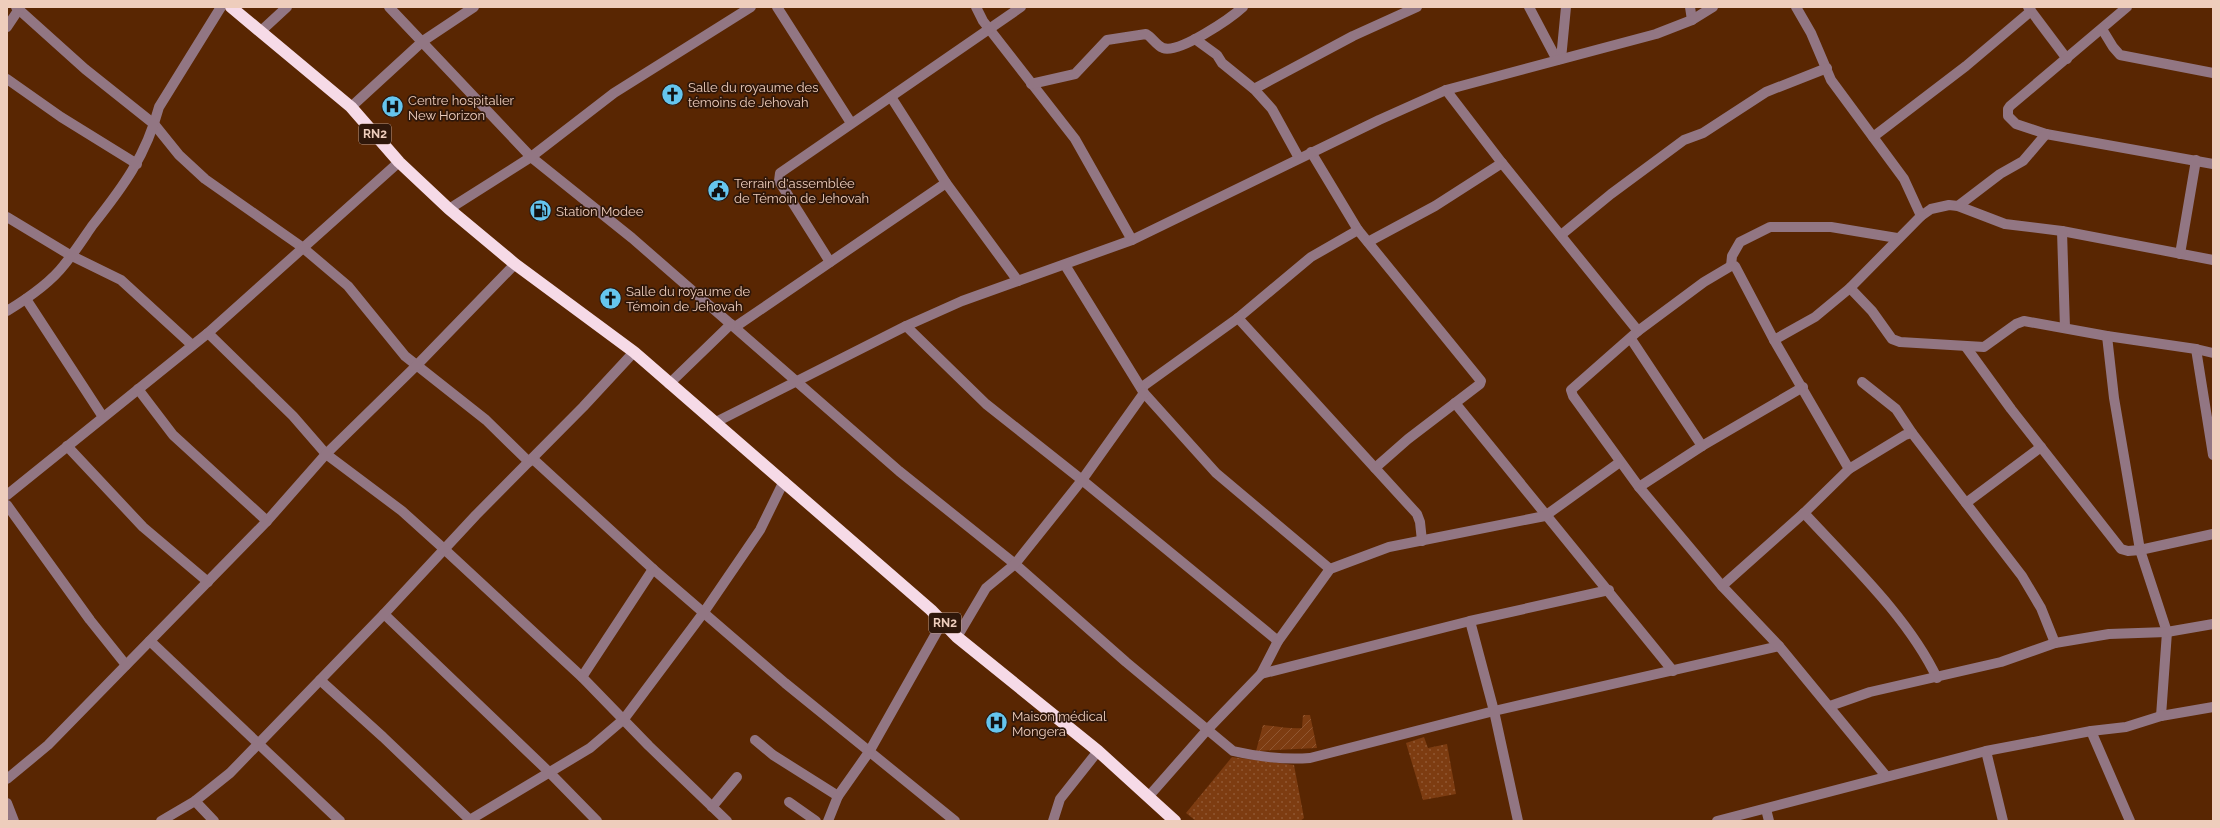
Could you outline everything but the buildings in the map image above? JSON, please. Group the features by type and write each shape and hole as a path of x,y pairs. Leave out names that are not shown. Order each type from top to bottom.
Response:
{"highway":[{"name":"RN2","path":"231,7 351,107 399,162 449,209 515,264 634,352 943,621 957,637 1098,751 1149,796 1168,819"}],"street":[{"path":"7,311 26,299 64,266 70,255 121,189 137,164 154,124 159,107 221,7"},
{"path":"261,32 287,7"},
{"path":"389,7 423,41 531,157 632,238 899,471 1016,564 1126,662 1233,751 1250,755 1290,760 1310,758 1494,711 1779,646"},
{"path":"351,107 423,41 474,7"},
{"path":"449,209 531,157 614,93 751,7"},
{"path":"777,7 851,123"},
{"path":"976,7 983,21 1031,84 1061,119 1084,153 1132,240"},
{"path":"830,262 778,177 780,173 1022,7"},
{"path":"1031,84 1075,74 1107,40 1146,34 1166,48 1195,39 1232,18 1243,7"},
{"path":"1254,89 1402,10 1417,7"},
{"path":"1529,7 1559,59"},
{"path":"1559,59 1566,7"},
{"path":"1690,7 1692,20"},
{"path":"716,422 906,326 962,301 1132,240 1311,152 1446,90 1656,34 1692,20 1713,7"},
{"path":"1796,7 1811,33 1831,80 1904,179 1921,216"},
{"path":"2128,7 2008,109 2008,116 2016,124 2046,134 2213,164"},
{"path":"7,27 17,8 85,69 154,124 179,155 205,179 302,247 348,286 403,354 486,420 653,569 785,683 955,821"},
{"path":"1873,137 1966,66 2029,9 2067,59"},
{"path":"2102,29 2113,47 2120,55 2213,73"},
{"path":"1195,39 1217,55 1229,69 1254,89 1276,114 1300,158"},
{"path":"1561,236 1611,194 1684,140 1704,133 1766,92 1827,68"},
{"path":"7,79 61,117 137,164"},
{"path":"1446,90 1502,163 1638,331"},
{"path":"891,97 946,183 1018,282"},
{"path":"1958,206 2000,174 2023,161 2046,134"},
{"path":"1311,152 1358,230 1481,381 1480,384 1408,440 1375,468"},
{"path":"2180,254 2196,160"},
{"path":"7,495 208,333 259,289 302,247 331,224 399,162"},
{"path":"1368,242 1435,206 1502,163"},
{"path":"669,384 733,326 946,183"},
{"path":"1774,340 1815,317 1850,288 1897,238 1921,216 1940,206 1958,206 2005,224 2062,231 2213,260"},
{"path":"7,217 70,255 121,280 192,346"},
{"path":"1731,266 1732,256 1740,242 1770,226 1831,227 1897,238"},
{"path":"957,637 990,583 1016,564 1082,480 1143,390 1238,318 1311,257 1358,230"},
{"path":"2062,231 2065,328"},
{"path":"7,779 48,745 150,642 267,521 326,454 417,365 515,264"},
{"path":"1065,265 1143,390 1216,474 1330,569"},
{"path":"1849,469 1774,340 1737,268 1731,266 1704,282 1638,331 1631,339 1571,390 1573,396 1639,487 1722,586 1779,646 1830,706 1886,776"},
{"path":"1850,288 1872,311 1892,339 1900,342 1966,347 1987,347 2020,322 2213,352"},
{"path":"26,299 104,417"},
{"path":"1238,318 1417,514 1420,522 1422,541"},
{"path":"906,326 986,404 1082,480 1278,641"},
{"path":"208,333 293,416 326,454 400,510 444,548 582,677 727,821"},
{"path":"2107,336 2114,398 2140,550 2167,632 2161,716"},
{"path":"1631,339 1702,446"},
{"path":"1966,347 2011,410 2121,549 2128,551 2140,550 2213,534"},
{"path":"2196,349 2213,453"},
{"path":"161,821 195,800 230,773 384,614 444,548 634,352"},
{"path":"1862,382 1896,409 1912,433 2032,592 2055,643"},
{"path":"1639,487 1702,446 1803,388"},
{"path":"138,389 173,435 267,521"},
{"path":"1455,403 1545,516 1609,590 1673,671"},
{"path":"1722,586 1804,513 1849,469 1905,435 1912,433"},
{"path":"67,446 143,527 208,582"},
{"path":"1966,503 2041,447"},
{"path":"1149,796 1207,730 1261,674 1278,641 1330,569 1372,552 1545,516 1620,462"},
{"path":"320,680 383,737 469,820 590,748 624,719 704,612 760,530 784,481"},
{"path":"7,505 90,620 126,666"},
{"path":"1804,513 1904,625 1929,662 1937,678"},
{"path":"582,677 653,569"},
{"path":"1261,674 1470,621 1609,590"},
{"path":"384,614 549,772 597,821"},
{"path":"828,821 838,796 869,752 943,621"},
{"path":"1470,621 1494,711 1518,821"},
{"path":"1830,706 1870,692 1937,678 2001,662 2055,643 2109,634 2167,632 2213,624"},
{"path":"150,642 258,745 300,780 340,821"},
{"path":"1717,821 1986,751 2091,730 2126,726 2161,716 2213,707"},
{"path":"2091,730 2130,821"},
{"path":"755,740 773,755 838,796"},
{"path":"1053,821 1060,799 1098,751"},
{"path":"1986,751 2003,821"},
{"path":"712,807 737,777"},
{"path":"195,800 214,821"},
{"path":"789,802 816,821"},
{"path":"7,803 14,821"},
{"path":"1766,809 1769,821"}],"shaded area":[{"path":"1303,715 1310,715 1317,748 1256,751 1263,725 1302,728"},
{"path":"1424,737 1428,748 1447,744 1456,794 1423,800 1406,743"},
{"path":"1232,757 1294,765 1304,818 1300,821 1196,821 1186,813"}],"place":[{"name":"Salle du royaume des témoins de Jehovah","path":"673,94"},
{"name":"Centre hospitalier New Horizon","path":"392,107"},
{"name":"Terrain d'assemblée de Témoin de Jehovah","path":"719,190"},
{"name":"Station Modee","path":"540,211"},
{"name":"Salle du royaume de Témoin de Jehovah","path":"610,298"},
{"name":"Maison médical Mongera","path":"997,723"}]}
